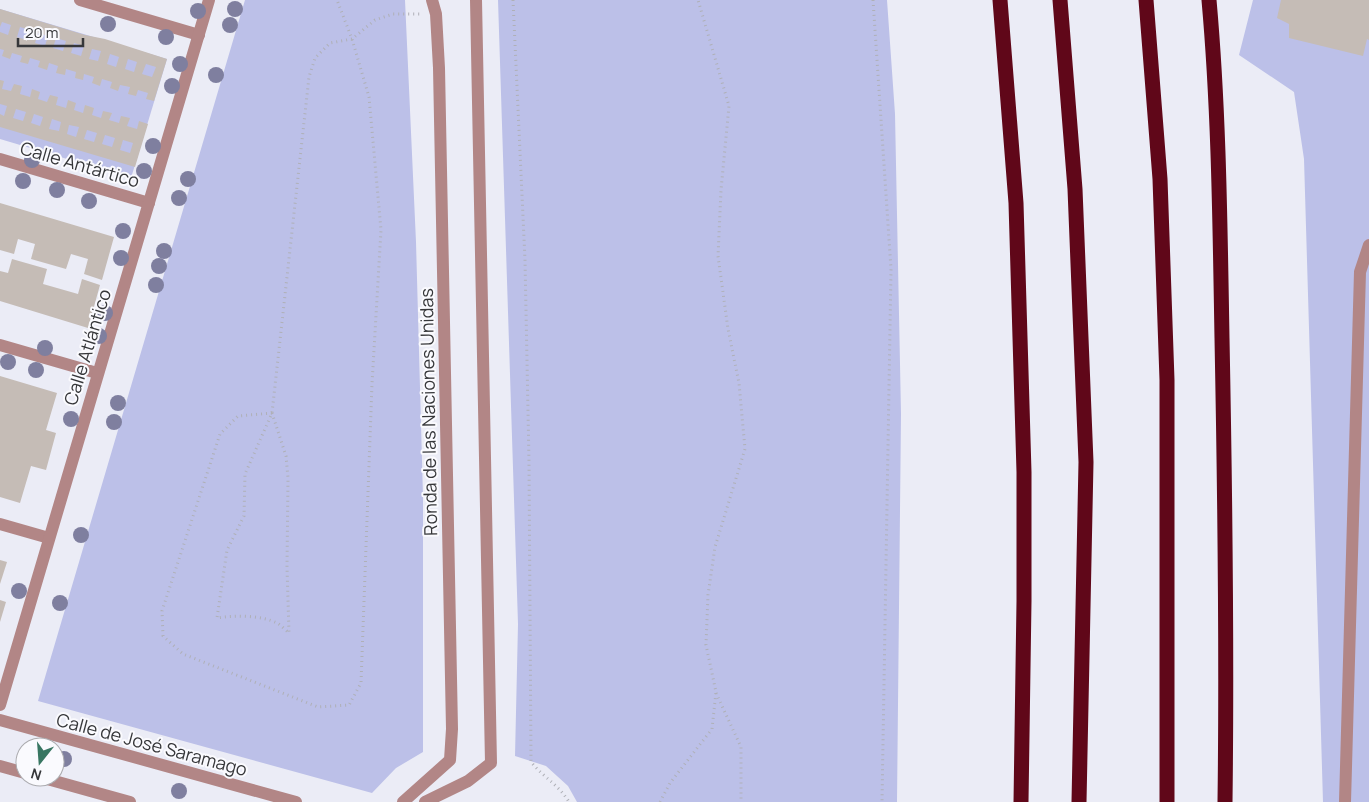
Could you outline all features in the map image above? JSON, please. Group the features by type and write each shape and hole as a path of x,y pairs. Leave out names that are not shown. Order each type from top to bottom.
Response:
{"highway":[{"path":"1000,0 1016,203 1023,452 1024,602 1020,802"},
{"path":"1060,0 1075,189 1086,462 1079,802"},
{"path":"1146,0 1160,179 1167,371 1167,802"},
{"path":"1209,0 1219,174 1223,372 1227,668 1225,802"}],"street":[{"path":"80,0 199,35"},
{"name":"Calle Atlántico","path":"0,705 209,0"},
{"name":"Ronda de las Naciones Unidas","path":"403,802 450,760 452,729 439,77 436,14 432,0"},
{"path":"425,802 468,781 491,763 476,0"},
{"name":"Calle Antártico","path":"0,159 149,203"},
{"path":"1345,802 1360,272 1369,245"},
{"path":"0,345 97,373"},
{"path":"0,524 49,538"},
{"name":"Calle de José Saramago","path":"0,720 296,802"},
{"path":"0,766 15,770"},
{"path":"65,784 130,802"}],"path":[{"path":"272,413 238,416 220,434 162,611 163,636 183,654 318,707 349,705 361,683 372,384 381,230 369,97 352,39 337,0"},
{"path":"513,0 525,279 529,462 531,762 539,772 562,790 569,802"},
{"path":"698,0 730,106 721,190 718,256 728,329 739,383 745,449 715,547 708,595 706,646 716,692 741,747 741,802"},
{"path":"873,0 891,269 882,802"},
{"path":"272,413 286,456 288,478 287,567 289,633 276,623 258,618 233,615 217,618 227,550 244,516 246,474 272,413 309,77 315,58 330,43 352,39 376,20 393,14 436,14"},
{"path":"660,802 670,783 712,729 716,692"}],"shaded area":[{"path":"245,0 405,0 416,242 423,497 423,752 396,768 372,793 38,701"},
{"path":"498,0 887,0 895,114 901,414 897,802 577,802 568,786 546,766 515,756 518,624"},
{"path":"1253,0 1369,0 1369,802 1323,802 1304,159 1294,92 1239,55"},
{"path":"0,9 167,59 131,178 0,139"}],"building":[{"path":"1281,0 1369,0 1369,40 1367,39 1363,56 1289,38 1289,24 1277,18"},
{"path":"0,9 167,59 154,101 146,99 148,93 138,90 136,96 128,94 130,87 120,85 118,91 110,88 112,82 102,79 100,86 92,83 94,77 84,74 83,80 75,78 76,72 66,69 65,75 56,73 58,66 49,63 47,70 38,67 40,61 30,58 28,64 20,62 22,56 12,53 10,59 2,56 4,50 0,49 0,32 8,35 11,25 2,22 0,27","holes":["20,27 30,30 27,40 17,37","38,33 48,36 45,46 35,43","56,38 66,41 63,51 53,48","74,43 84,46 81,56 71,53","92,49 101,51 98,61 89,59","110,54 119,57 116,67 107,64","128,59 137,62 134,72 125,69","146,64 156,67 152,77 142,74"]},
{"path":"0,80 4,81 2,89 11,91 14,84 22,86 20,94 30,97 32,89 40,92 38,99 47,102 50,95 58,97 56,105 66,108 68,100 76,103 74,110 83,113 85,105 94,108 92,115 101,118 103,111 112,113 109,120 119,123 121,116 130,118 127,126 137,129 139,121 148,124 135,167 0,127 0,114 4,116 7,106 0,104","holes":["16,109 26,112 23,121 13,118","34,114 43,117 40,126 31,123","52,119 61,122 59,131 49,129","69,125 79,127 76,137 67,134","87,130 97,133 94,142 84,139","105,135 115,138 112,147 102,144","123,140 133,143 130,153 120,150"]},
{"path":"0,203 114,237 102,280 84,274 88,259 71,254 66,269 31,259 35,244 18,239 14,254 0,250"},
{"path":"12,259 47,269 43,284 78,294 82,279 100,285 88,328 0,301 0,271 8,273"},
{"path":"0,376 57,393 46,430 56,433 46,470 31,466 20,503 0,497"},
{"path":"0,560 7,562 0,584"},
{"path":"0,600 6,602 0,622"}]}
